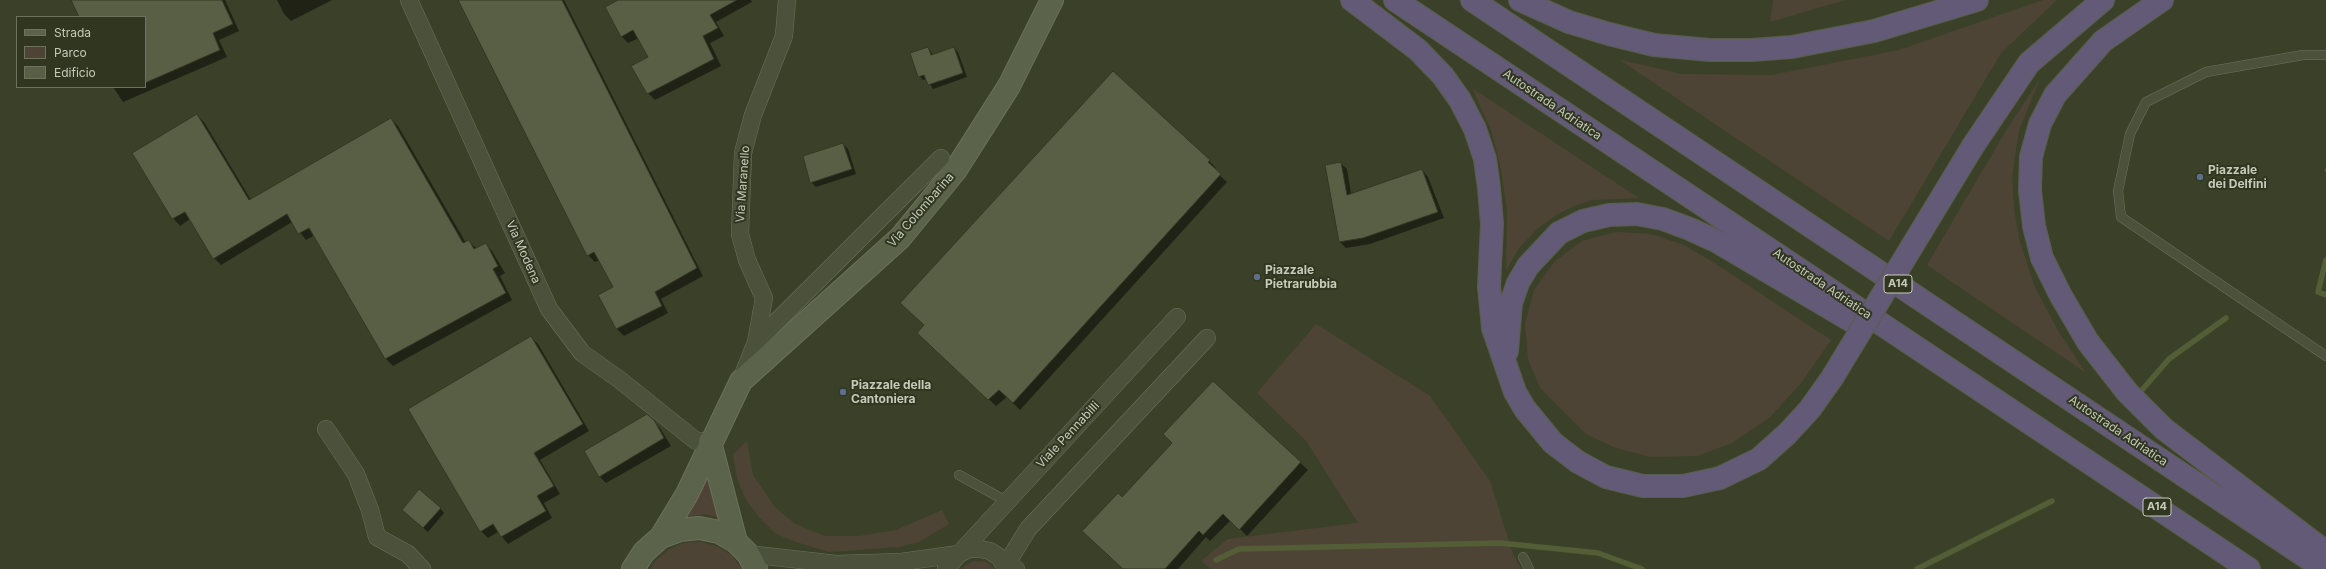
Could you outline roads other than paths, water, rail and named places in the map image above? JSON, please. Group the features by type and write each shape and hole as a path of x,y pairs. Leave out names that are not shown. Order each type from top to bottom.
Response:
{"highway":[{"path":"1352,0 1418,50 1438,71 1460,100 1475,129 1485,159 1489,188 1492,224 1489,287 1493,328 1515,392 1525,409 1553,443 1578,462 1606,477 1643,486 1683,486 1720,478 1759,459 1787,434 1810,409 1832,378 1973,146 2029,63 2105,1"},
{"name":"Autostrada Adriatica","path":"1395,0 2249,569"},
{"name":"Autostrada Adriatica","path":"1472,0 2324,569"},
{"path":"1520,0 1569,22 1609,34 1654,45 1724,50 1792,47 1867,33 1977,0"},
{"path":"2162,0 2103,41 2055,96 2040,124 2032,157 2030,190 2034,226 2042,258 2061,296 2088,342 2127,392 2164,429 2326,552"},
{"path":"1507,370 1507,327 1511,304 1518,283 1528,266 1559,233 1583,221 1609,215 1637,214 1676,224 1716,241 2064,446"}],"street":[{"name":"Via Modena","path":"409,0 549,309 582,353 620,380 696,441 710,442"},
{"name":"Via Maranello","path":"764,298 747,260 740,234 743,153 753,116 784,36 788,0"},
{"name":"Via Colombarina","path":"741,381 900,238 955,171 1009,86 1052,0"},
{"name":"Via Colombarina","path":"756,342 940,158"},
{"name":"Via Colombarina","path":"661,537 687,494 710,442 741,381 756,342 764,298"},
{"name":"Viale Pennabilli","path":"946,569 1006,501 1177,317"},
{"path":"628,569 661,537 680,530 699,528 719,532 746,555 836,564 901,562 959,554 974,549 990,551 1010,568 1028,529 1207,338"},
{"path":"326,429 356,474 370,510 376,537 408,554 422,569"},
{"path":"710,442 746,555"}],"lane":[{"path":"2326,55 2303,55 2206,72 2146,102 2130,134 2118,191 2121,217 2326,356"},
{"path":"959,475 1006,501"},
{"path":"1523,557 1529,569"}],"waterway":[{"path":"2326,260 2318,292 2326,295"},
{"path":"2142,390 2169,359 2226,318"},
{"path":"1917,569 2052,501"},
{"path":"1216,560 1239,549 1500,543 1598,553 1642,569"}],"place":[{"name":"Piazzale dei Delfini","path":"2200,177"},
{"name":"Piazzale Pietrarubbia","path":"1257,277"},
{"name":"Piazzale della Cantoniera","path":"843,392"}]}
